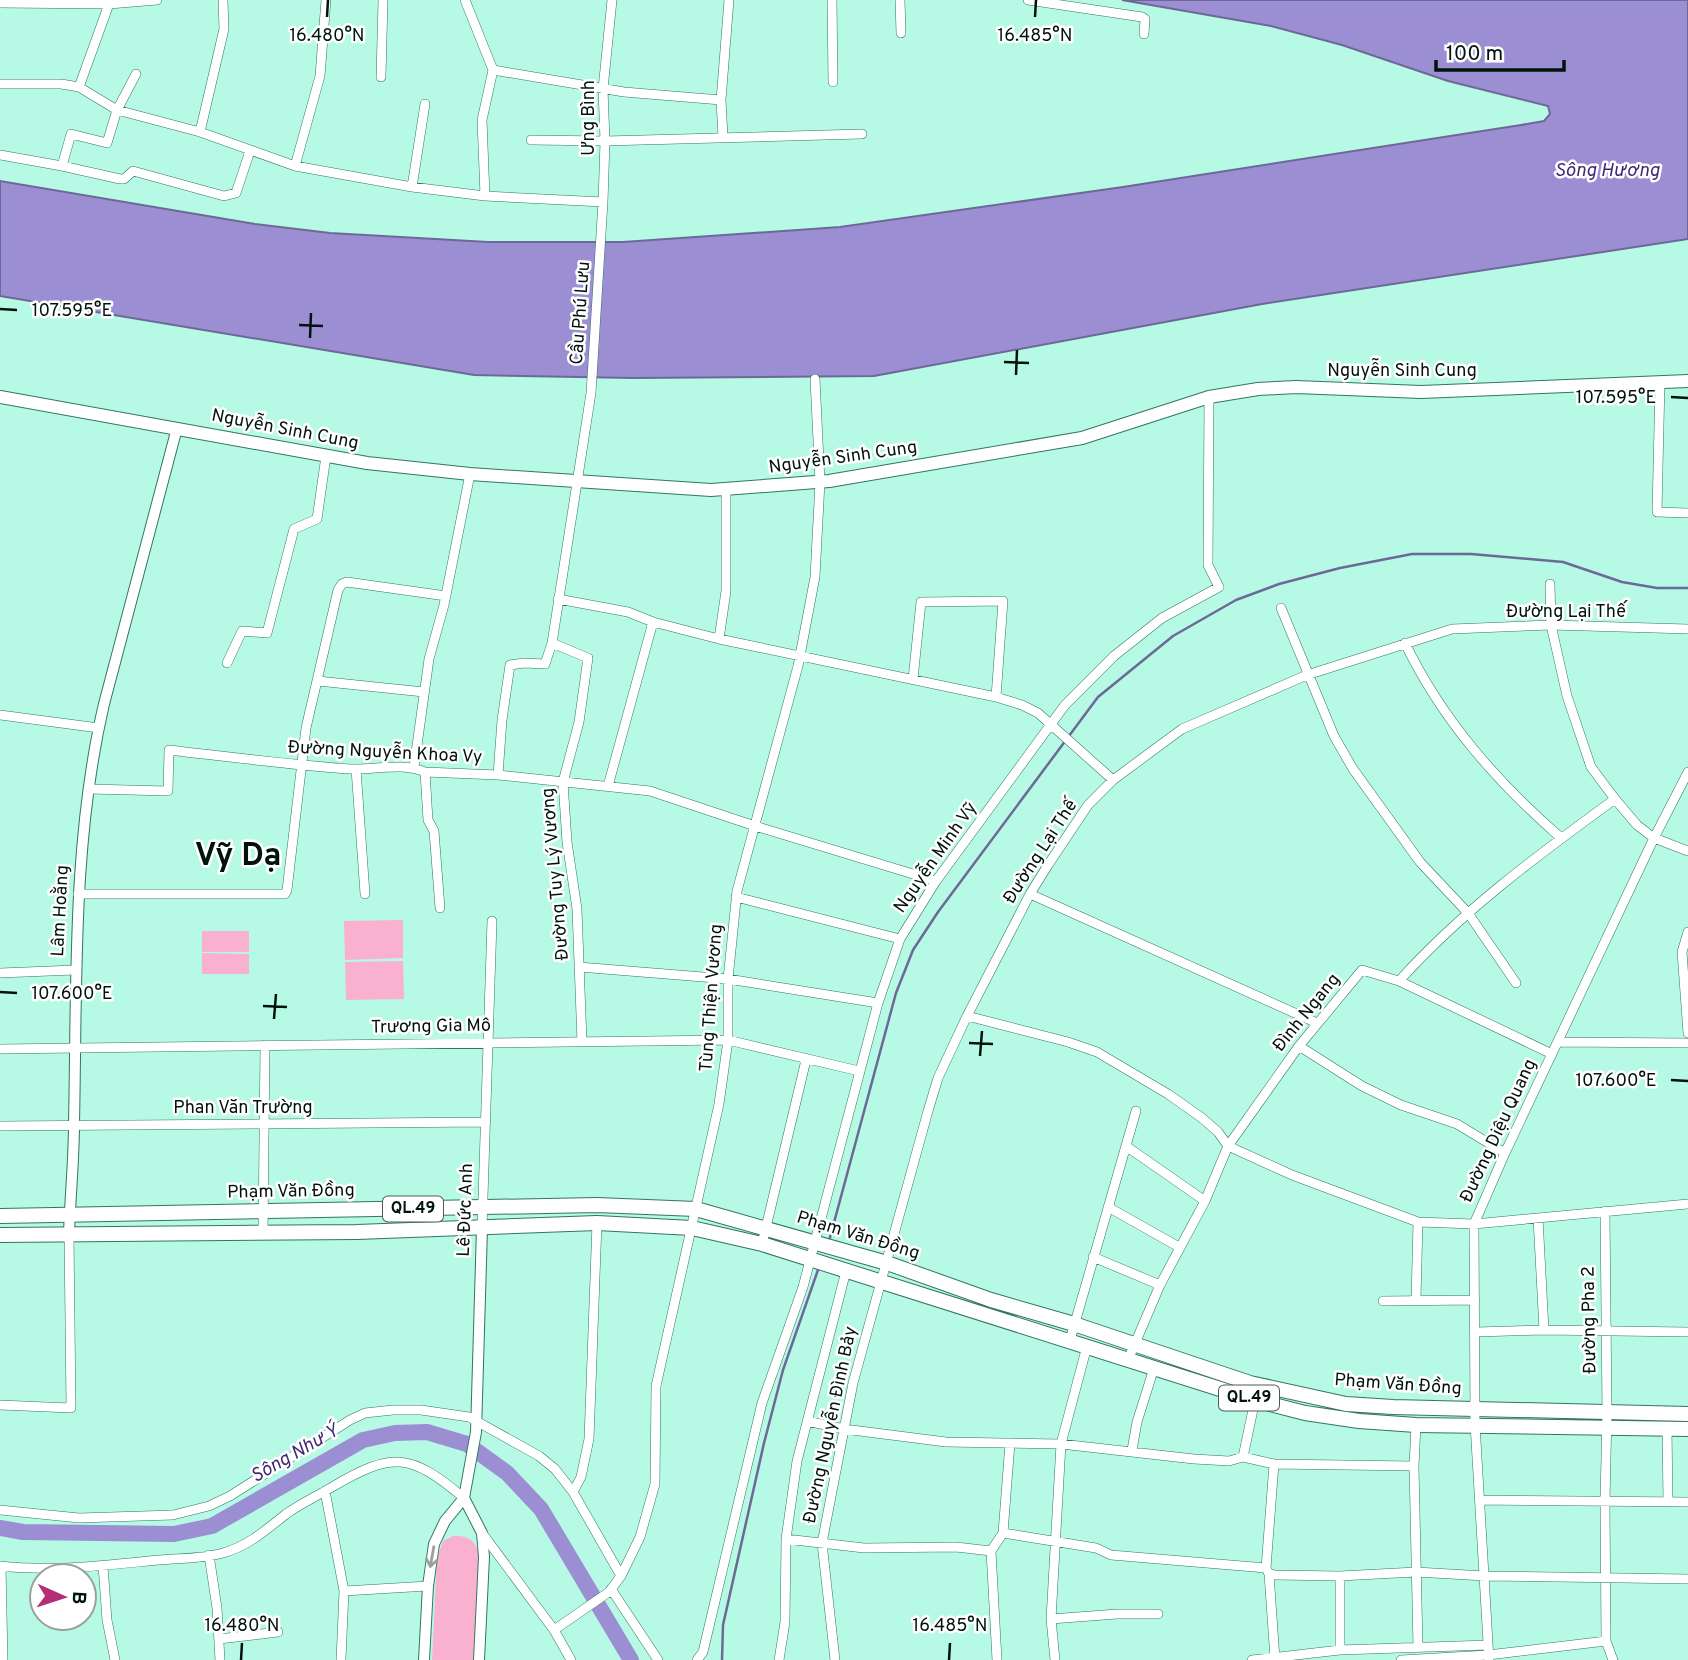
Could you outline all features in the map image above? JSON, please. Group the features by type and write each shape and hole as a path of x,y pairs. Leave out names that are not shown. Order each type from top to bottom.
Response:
{"main road":[{"name":"Nguyễn Sinh Cung","path":"0,397 326,456 470,474 726,490 820,482 1082,438 1209,397 1258,389 1296,387 1421,392 1688,381"},
{"name":"Phạm Văn Đồng","path":"0,1216 597,1205 696,1209 887,1263 991,1300 1074,1324 1250,1383 1346,1404 1393,1408 1476,1409 1688,1429"},
{"name":"Phạm Văn Đồng","path":"0,1235 263,1233 597,1223 692,1228 762,1244 1255,1400 1305,1413 1359,1421 1416,1425 1607,1420 1688,1414"}],"street":[{"path":"0,3 109,4 157,0"},
{"path":"200,132 224,29 223,0"},
{"path":"295,166 320,76 326,0"},
{"path":"382,77 383,0"},
{"path":"465,0 492,70 482,120 485,196"},
{"name":"Ưng Bình","path":"602,236 605,141 603,89 612,0"},
{"path":"723,137 721,100 729,0"},
{"path":"832,0 833,82"},
{"path":"900,0 901,33"},
{"path":"1028,0 1142,17 1145,19 1144,34"},
{"path":"79,87 109,4"},
{"path":"492,70 603,89 721,100"},
{"path":"62,166 71,134 107,144 117,110 136,74"},
{"path":"0,84 61,84 79,87 117,110 200,132 295,166 412,187 485,196 603,202"},
{"path":"412,187 425,104"},
{"path":"531,140 605,141 862,134"},
{"path":"0,155 120,179 133,171 224,197 236,193 250,151"},
{"name":"Cầu Phú Lưu","path":"579,481 591,393 602,236"},
{"name":"Tùng Thiện Vương","path":"554,1630 610,1591 621,1576 640,1537 655,1484 656,1386 711,1147 728,1041 727,979 736,897 800,654 815,577 820,482 815,379"},
{"path":"1660,382 1657,512 1688,513"},
{"name":"Nguyễn Minh Vỹ","path":"697,1660 703,1652 762,1403 803,1287 818,1262 823,1245 859,1071 900,939 936,881 1056,729 1065,705 1114,656 1162,618 1219,587 1208,565 1209,397"},
{"name":"Lâm Hoằng","path":"0,1405 71,1408 69,1216 74,1125 75,970 78,894 89,789 99,728 177,428"},
{"path":"227,663 242,631 267,633 294,530 317,519 326,456"},
{"path":"414,767 429,659 446,596 470,474"},
{"path":"498,775 510,664 545,664 552,643 579,481"},
{"path":"719,639 726,591 726,490"},
{"path":"78,894 285,894 306,728 338,590 347,582 446,596"},
{"path":"1550,584 1551,625 1576,728 1591,766 1637,825 1654,838 1688,851"},
{"path":"558,599 628,612 653,622 719,639 800,654 1022,705 1038,713 1113,780"},
{"path":"913,679 921,602 1003,601 996,697"},
{"path":"1281,608 1334,736 1365,787 1420,862 1468,913 1516,984"},
{"path":"608,786 653,622"},
{"name":"Đường Lại Thế","path":"882,1281 938,1078 1030,894 1088,806 1113,780 1182,729 1307,675 1452,629 1551,625 1688,629"},
{"name":"Đường Tuy Lý Vương","path":"552,643 588,657 579,722 563,782 567,842 577,909 582,1042"},
{"path":"1405,643 1419,672 1462,736 1522,803 1561,838"},
{"path":"318,681 424,692"},
{"path":"0,715 99,728"},
{"name":"Đường Nguyễn Khoa Vy","path":"89,789 167,790 169,750 300,765 356,769 414,767 425,772 498,775 650,790 755,826 936,881"},
{"path":"356,769 365,894"},
{"path":"425,772 428,820 434,831 440,908"},
{"name":"Đường Diệu Quang","path":"1488,1653 1475,1424 1474,1224 1654,838 1688,772"},
{"path":"1552,1054 1399,981 1432,944 1468,913 1561,838 1615,799"},
{"path":"1030,894 1317,1023"},
{"path":"736,897 900,939"},
{"name":"Lê Đức Anh","path":"424,1660 430,1562 438,1534 464,1498 476,1426 492,921"},
{"path":"1688,932 1682,952 1688,1032"},
{"path":"579,967 727,979 878,1003"},
{"path":"0,972 75,970"},
{"name":"Đình Ngang","path":"1128,1360 1160,1285 1205,1201 1228,1146 1299,1046 1362,970 1399,981"},
{"path":"967,1016 1097,1052 1168,1094 1202,1118 1218,1132 1228,1146 1292,1175 1418,1222 1474,1224 1688,1203"},
{"name":"Trương Gia Mô","path":"0,1049 728,1041 859,1071"},
{"path":"1558,1042 1688,1043"},
{"path":"263,1233 265,1045"},
{"path":"1299,1046 1362,1086 1401,1105 1457,1124 1505,1153"},
{"path":"762,1244 806,1060"},
{"path":"1070,1340 1136,1111"},
{"name":"Phan Văn Trường","path":"0,1126 486,1122"},
{"path":"1126,1146 1205,1201"},
{"path":"1108,1206 1180,1247"},
{"name":"Đường Pha 2","path":"1605,1211 1606,1641 1613,1660"},
{"path":"1538,1218 1544,1330"},
{"path":"1416,1299 1418,1222"},
{"path":"573,1492 581,1477 589,1439 597,1223"},
{"path":"1093,1257 1160,1285"},
{"path":"779,1660 785,1622 786,1539 797,1461 846,1271"},
{"name":"Đường Nguyễn Đình Bảy","path":"835,1660 822,1544 853,1382 882,1281"},
{"path":"1383,1301 1475,1300"},
{"path":"1476,1332 1688,1332"},
{"path":"1055,1660 1051,1619 1061,1444 1087,1346"},
{"path":"1132,1450 1154,1368"},
{"path":"1243,1458 1255,1400"},
{"path":"0,1510 79,1518 173,1515 209,1506 230,1496 339,1426 365,1413 421,1410 469,1417 476,1426 539,1456 555,1469 573,1492 621,1576"},
{"path":"807,1421 844,1429 946,1441 1061,1444 1194,1459 1229,1461 1243,1458 1273,1464 1414,1466"},
{"path":"1416,1425 1414,1466 1418,1647"},
{"path":"1667,1428 1668,1502"},
{"path":"997,1660 991,1551 1003,1533 1010,1443"},
{"path":"3,1660 1,1566 24,1569 103,1566 222,1553 256,1539 289,1512 325,1491 369,1468 390,1461 410,1464 434,1473 464,1498 482,1533 554,1630 566,1659"},
{"path":"1273,1464 1268,1571 1275,1659"},
{"path":"325,1491 344,1591 341,1660"},
{"path":"1480,1500 1688,1502"},
{"path":"479,1660 484,1557 482,1533"},
{"path":"1003,1533 1096,1548 1111,1555 1340,1576 1416,1572 1485,1576 1688,1579"},
{"path":"786,1539 864,1548 956,1547 991,1551"},
{"path":"209,1555 220,1660"},
{"path":"103,1566 107,1620 115,1660"},
{"path":"1339,1650 1340,1576"},
{"path":"344,1591 428,1586"},
{"path":"610,1591 658,1660"},
{"path":"1051,1619 1158,1614"},
{"path":"219,1639 278,1632"},
{"path":"1401,1660 1606,1641"},
{"path":"1252,1660 1339,1650 1418,1647 1488,1653"}],"shaded area":[{"path":"403,920 403,958 345,960 344,921"},
{"path":"202,931 249,931 249,952 202,952"},
{"path":"202,953 249,954 249,974 202,974"},
{"path":"403,961 404,999 346,1000 345,962"},
{"path":"453,1536 463,1536 470,1540 476,1546 479,1556 474,1660 432,1660 437,1558 443,1541"}],"water":[{"name":"Sông Hương","path":"1122,0 1688,0 1688,239 1262,304 874,376 633,378 474,375 0,296 0,181 255,224 330,233 488,242 623,242 840,227 1123,187 1521,125 1544,121 1550,114 1548,106 1448,81 1342,45 1271,26"}],"waterway":[{"path":"829,1241 896,993 913,950 938,912 1098,697 1173,636 1236,600 1279,584 1340,568 1412,554 1471,554 1563,562 1622,582 1657,588 1688,588"},
{"path":"722,1660 723,1625 764,1443 783,1370 819,1267"},
{"name":"Sông Như Ý","path":"0,1528 23,1532 174,1534 212,1526 363,1440 395,1433 427,1432 467,1444 507,1473 541,1509 631,1660"}],"district":[{"name":"Vỹ Dạ","path":"238,857"}]}
